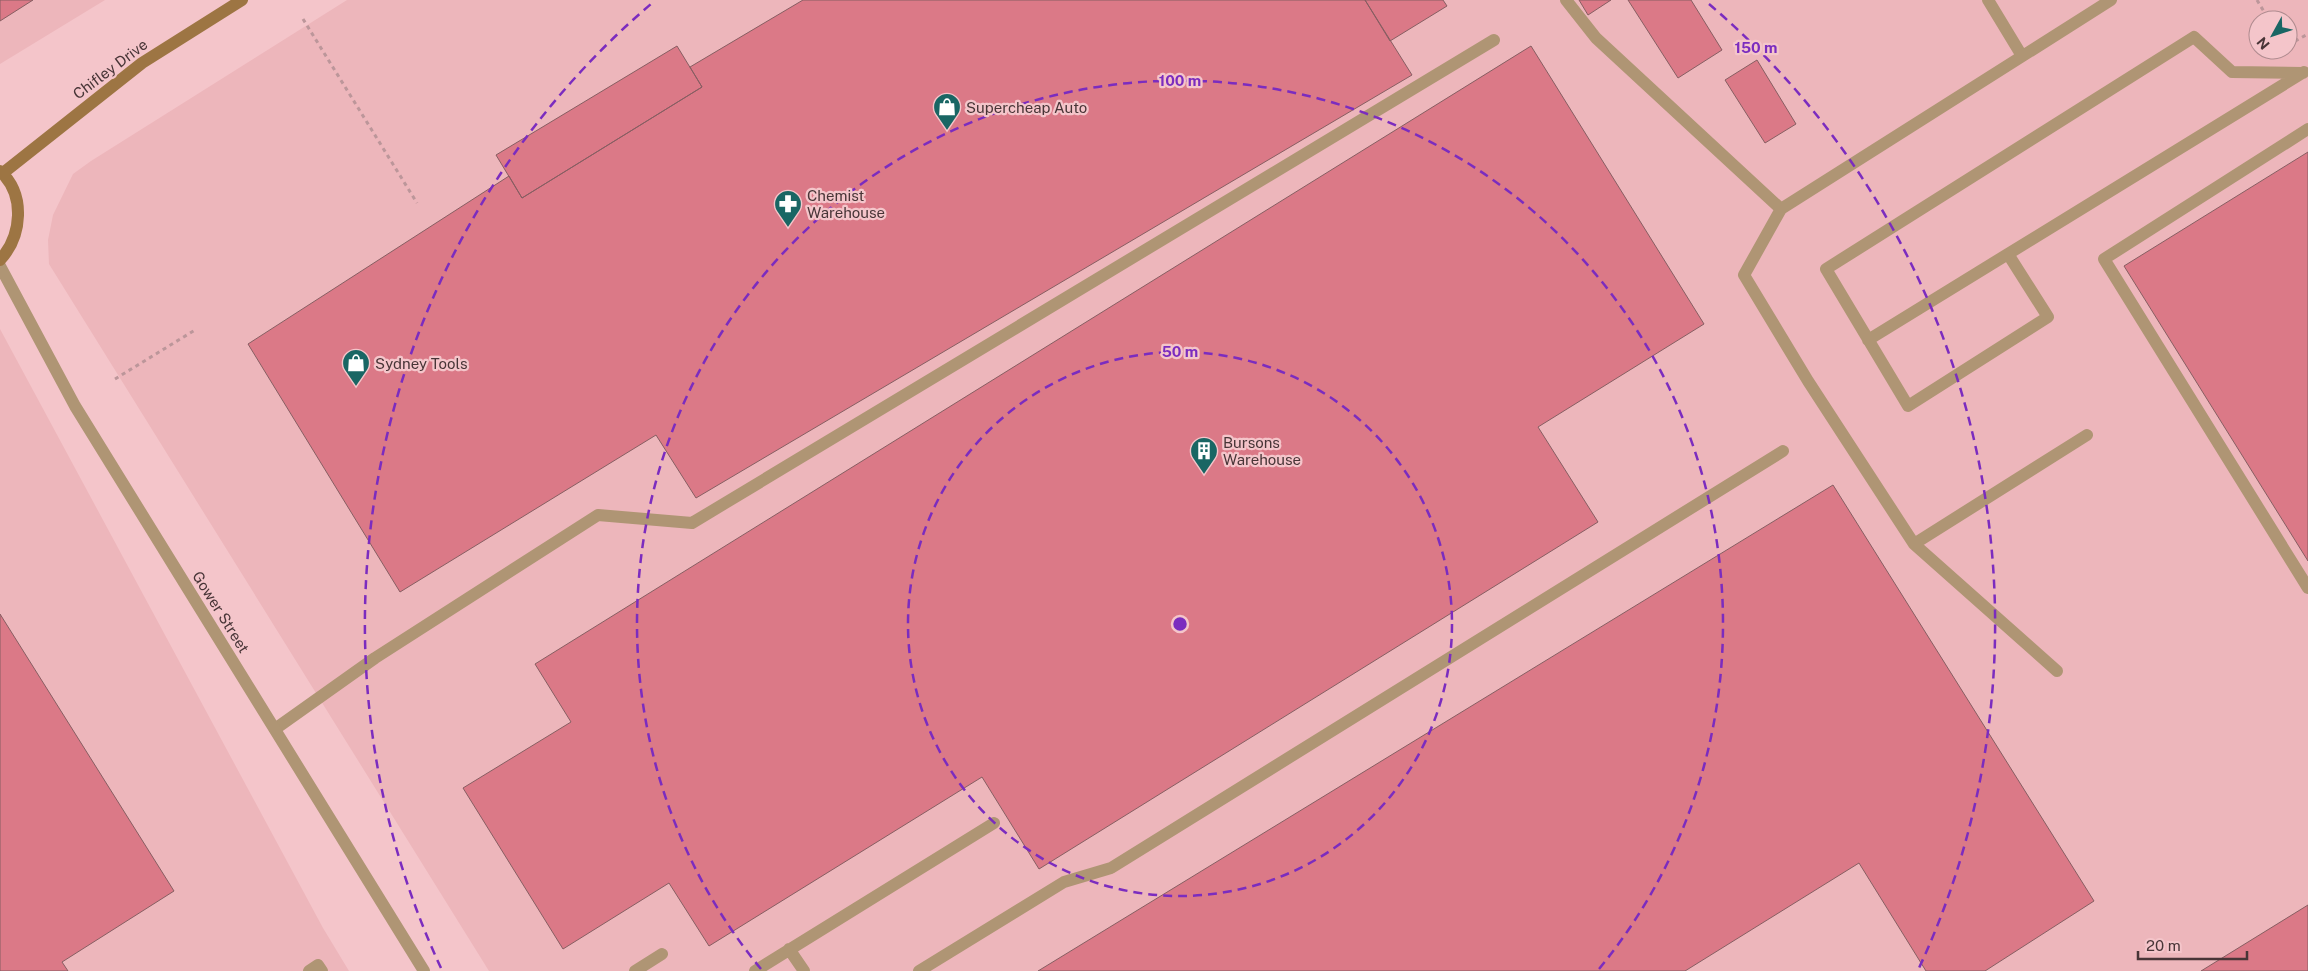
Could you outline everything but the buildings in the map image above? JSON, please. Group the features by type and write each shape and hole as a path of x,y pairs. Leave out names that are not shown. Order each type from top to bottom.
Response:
{"main road":[{"name":"Chifley Drive","path":"1,172 142,63 242,0"},
{"path":"0,260 7,252 16,232 18,211 14,192 1,172"}],"street":[{"path":"1566,0 1596,38 1781,210"},
{"path":"1988,0 2022,56"},
{"path":"2057,671 1914,544 1808,381 1744,275 1781,210 2111,0"},
{"path":"2008,254 2048,317 1908,406 1826,269 2194,37 2232,72 2306,71"},
{"path":"275,729 375,658 598,515 692,523 1494,40"},
{"path":"1868,340 2306,71"},
{"path":"2308,129 2104,259 2308,588"},
{"name":"Gower Street","path":"0,266 75,406 424,971"},
{"path":"1914,544 2087,435"},
{"path":"919,971 1064,882 1111,868 1782,451"},
{"path":"755,971 994,823"},
{"path":"790,949 804,971"},
{"path":"635,971 662,954"},
{"path":"308,971 318,965 322,971"}],"path":[{"path":"304,19 417,203"},
{"path":"115,380 195,330"}],"shaded area":[{"path":"0,0 105,0 0,64"},
{"path":"347,0 2308,0 2308,971 489,971 49,264 48,240 53,215 73,174"},
{"path":"0,329 323,928 349,971 0,971"}],"place":[{"name":"Supercheap Auto","path":"947,131"},
{"name":"Chemist Warehouse","path":"788,228"},
{"name":"Sydney Tools","path":"356,387"},
{"name":"Bursons Warehouse","path":"1204,475"}]}
